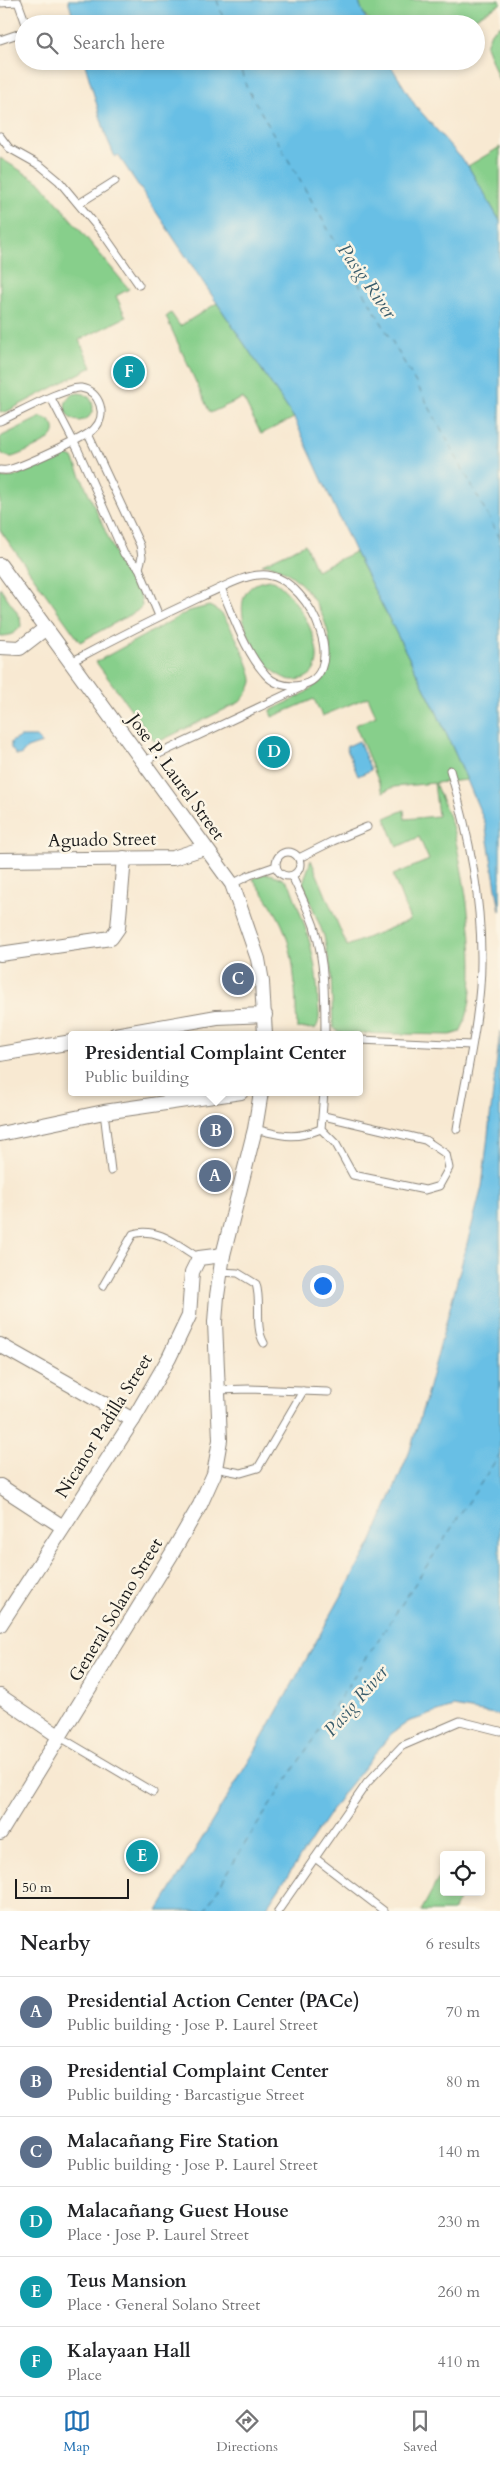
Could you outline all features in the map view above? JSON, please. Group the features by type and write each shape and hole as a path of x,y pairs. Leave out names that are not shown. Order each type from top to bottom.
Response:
{"street":[{"name":"Jose P. Laurel Street","path":"0,565 141,762 232,884 258,959 265,1031"},
{"path":"0,647 20,648 46,628"},
{"name":"Aguado Street","path":"0,860 173,858 204,848"},
{"path":"0,954 111,938 118,928 124,858"},
{"path":"138,1031 217,1017 264,1015"},
{"path":"0,1054 68,1043"},
{"path":"0,1134 104,1112 214,1096"},
{"path":"217,1390 215,1322 220,1272 255,1129 260,1096"},
{"path":"199,1258 223,1255"},
{"name":"Nicanor Padilla Street","path":"0,1625 133,1420 169,1358 189,1316 192,1272 199,1258"},
{"path":"0,1345 133,1420"},
{"name":"General Solano Street","path":"0,1833 60,1737 203,1498 215,1468 220,1440 217,1390"},
{"path":"0,1486 63,1527"},
{"path":"0,1696 60,1737"}],"lane":[{"path":"0,3 18,2 23,15"},
{"path":"0,40 15,35"},
{"path":"0,136 9,148 41,166 60,181 80,203 139,285"},
{"path":"80,203 115,181"},
{"path":"0,421 74,388 82,388 96,396 100,404 101,418 88,434 10,470 0,470"},
{"path":"51,398 78,450 124,554 139,568 159,616"},
{"path":"88,434 140,545 142,556 139,568"},
{"path":"71,662 159,616 250,577 268,575 286,582 301,594 314,614 324,645 323,665 315,679 141,762"},
{"path":"221,588 252,655 267,676 283,685 308,684"},
{"path":"450,770 471,854 481,957 471,1045 457,1129"},
{"path":"299,858 333,840 367,827"},
{"path":"292,876 280,874 276,866 277,858 284,853 292,853 299,858"},
{"path":"292,876 299,870 299,858"},
{"path":"232,884 250,875 276,866"},
{"path":"292,876 314,927 320,950 325,982 325,1031"},
{"path":"363,1040 471,1045"},
{"path":"321,1129 324,1116 324,1096"},
{"path":"104,1112 111,1171"},
{"path":"321,1129 336,1144 353,1175 425,1190 439,1186 449,1168 446,1154 425,1140 324,1116"},
{"path":"255,1129 285,1136 302,1136 321,1129"},
{"path":"103,1286 133,1234 144,1230 162,1235 199,1258"},
{"path":"220,1272 238,1273 256,1284 260,1296 260,1336 264,1342"},
{"path":"217,1390 328,1392"},
{"path":"215,1468 241,1473 258,1468 303,1391"},
{"path":"278,1911 367,1783 402,1746 460,1721 500,1731"},
{"path":"60,1737 153,1792"},
{"path":"315,1858 384,1911"}],"green space":[{"path":"358,0 500,0 500,4 481,15 365,15"},
{"path":"500,25 500,83 486,46 491,32"},
{"path":"500,147 500,221 468,166"},
{"path":"0,158 41,183 129,289 116,296 126,317 79,340 92,367 6,412 0,412"},
{"path":"217,303 294,418 261,434 243,398 210,413 166,317 171,313 180,326"},
{"path":"79,393 89,397 93,407 89,417 79,421 69,417 65,407 69,397"},
{"path":"41,417 51,422 54,428 53,434 48,440 12,457 1,453 0,438 2,436"},
{"path":"62,453 73,458 115,553 131,572 141,598 142,606 137,611 80,642 0,530 0,478 14,477"},
{"path":"305,544 316,570 355,552 437,713 467,780 435,783 454,833 463,878 470,934 471,990 467,1013 460,1032 450,1035 363,1033 363,1031 336,1031 333,1027 331,971 324,936 303,883 311,860 347,946 410,920 393,875 429,860 419,837 397,847 385,818 404,810 405,819 438,816 434,783 394,787 383,792 355,725 376,716 368,697 322,716 314,699 272,717 270,711 306,692 318,682 329,660 330,642 326,624 318,606 307,590 293,577 278,568 262,564"},
{"path":"272,580 295,602 313,635 317,652 316,666 308,676 293,680 280,676 267,665 247,631 243,613 244,597 254,585"},
{"path":"0,587 20,617 21,626 14,633 4,636 0,636"},
{"path":"209,606 221,613 232,630 249,668 251,685 240,702 156,743 96,662 189,611"},
{"path":"263,874 278,876 290,885 306,929 313,956 317,986 319,1016 315,1029 297,1028 294,979 289,943 279,918 253,879"},
{"path":"440,1876 440,1896 461,1896 453,1911 421,1911"}],"water":[{"path":"68,0 358,0 364,15 72,15"},
{"name":"Pasig River","path":"87,70 394,70 415,105 468,166 500,221 500,911 485,823 437,713 355,552 294,418 118,155 115,157 106,136"},
{"path":"20,737 36,737 42,743 27,748 21,755 16,755 11,748 11,742"},
{"path":"359,741 371,770 358,776 346,747"},
{"name":"Pasig River","path":"500,1031 500,1715 453,1707 408,1722 391,1734 344,1792 264,1911 158,1911 255,1751 371,1543 409,1453 426,1398 482,1187"}],"ferry route":[{"path":"217,0 222,15"},
{"path":"241,70 246,86 420,390 500,538"},
{"path":"205,1911 244,1845 500,1454"}],"place":[{"name":"Kalayaan Hall","path":"129,372"},
{"name":"Malacañang Guest House","path":"274,752"},
{"name":"Malacañang Fire Station","path":"238,979"},
{"name":"Presidential Complaint Center","path":"216,1131"},
{"name":"Presidential Action Center (PACe)","path":"215,1176"},
{"name":"Teus Mansion","path":"142,1856"}]}
